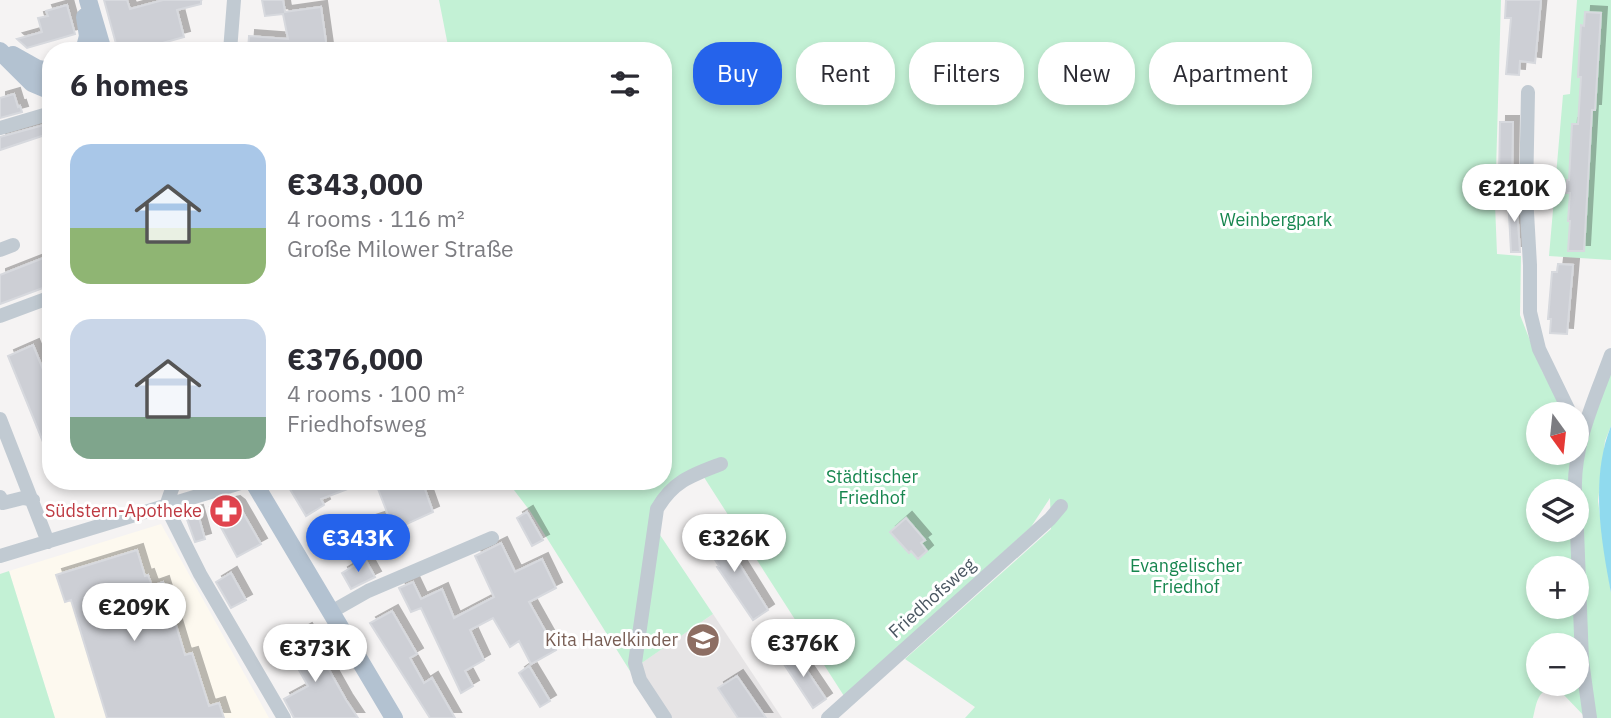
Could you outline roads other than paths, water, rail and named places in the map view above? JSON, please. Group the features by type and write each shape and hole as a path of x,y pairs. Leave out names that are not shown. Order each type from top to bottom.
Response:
{"main road":[{"path":"82,0 88,36 86,42"},
{"path":"88,0 100,42"},
{"path":"0,49 27,64 42,68"},
{"path":"0,49 32,83 42,87"},
{"path":"256,490 394,718"}],"street":[{"path":"231,42 234,0"},
{"path":"1528,92 1526,195 1530,312 1546,368 1564,402"},
{"path":"0,128 42,116"},
{"path":"0,316 42,300"},
{"path":"1589,405 1611,355"},
{"path":"0,419 48,542"},
{"path":"672,488 689,476 721,464"},
{"path":"172,490 166,506 200,573 284,718"},
{"path":"0,556 220,490"},
{"path":"665,718 640,680 635,663 657,509 670,490"},
{"path":"1,501 23,498 33,500"},
{"name":"Friedhofsweg","path":"828,718 1050,519 1060,506"},
{"path":"331,612 368,591 492,538"},
{"path":"1577,542 1582,661 1590,718"}],"water":[{"path":"1611,426 1611,593 1601,531 1599,488"}],"place":[{"name":"Südstern-Apotheke","path":"226,511"},
{"name":"Kita Havelkinder","path":"703,640"}],"park label":[{"name":"Weinbergpark","path":"1276,220"},
{"name":"Städtischer Friedhof","path":"872,487"},
{"name":"Evangelischer Friedhof","path":"1186,576"}]}
